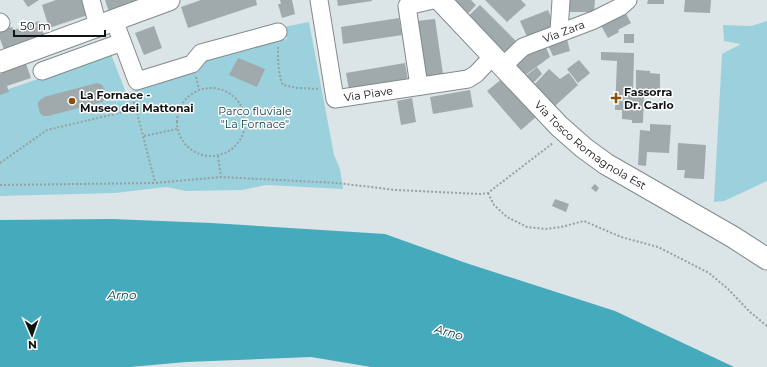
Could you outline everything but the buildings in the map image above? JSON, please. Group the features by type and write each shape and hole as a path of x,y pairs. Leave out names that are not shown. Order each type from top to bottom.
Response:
{"main road":[{"path":"0,62 169,0"},
{"name":"Via Tosco Romagnola Est","path":"447,4 559,126 584,148 606,164 733,237 767,259"}],"street":[{"path":"91,0 106,23 122,42 137,81 192,64 201,53 278,32"},
{"name":"Via Piave","path":"319,0 335,99 468,79 498,61"},
{"path":"419,86 407,6 433,0"},
{"path":"559,32 561,0"},
{"name":"Via Zara","path":"498,61 523,47 559,32 594,20 620,7 628,0"},
{"path":"42,71 122,42"}],"path":[{"path":"278,32 279,79 283,85 316,90 333,89"},
{"path":"128,88 144,136 155,183"},
{"path":"204,88 216,88 227,92 237,99 243,109 245,121 244,133 238,143 229,151 218,156 206,156 196,153 184,143 177,129 176,118 179,108 185,99 193,92 204,88"},
{"path":"0,163 46,130 136,109"},
{"path":"144,136 177,129"},
{"path":"0,185 155,183 222,176 338,183 396,190 480,194 488,193 555,141"},
{"path":"218,156 222,176"},
{"path":"488,193 494,205 507,218 527,227 546,229 584,221 621,237 658,247 709,273 767,326"}],"green space":[{"path":"767,21 767,181 724,201 714,202 722,54 741,44 724,41 723,25 751,26"},
{"name":"Parco fluviale \"La Fornace\"","path":"309,22 334,155 340,169 343,189 266,185 242,190 186,191 166,187 115,193 0,196 0,92 111,54 126,93 200,69 204,59 287,39 284,27"}],"water":[{"name":"Arno","path":"112,219 211,223 385,234 466,263 615,311 734,367 371,367 311,357 186,362 130,367 0,367 0,220"}],"place":[{"name":"Fassorra Dr. Carlo","path":"616,98"},
{"name":"La Fornace - Museo dei Mattonai","path":"72,101"}]}
